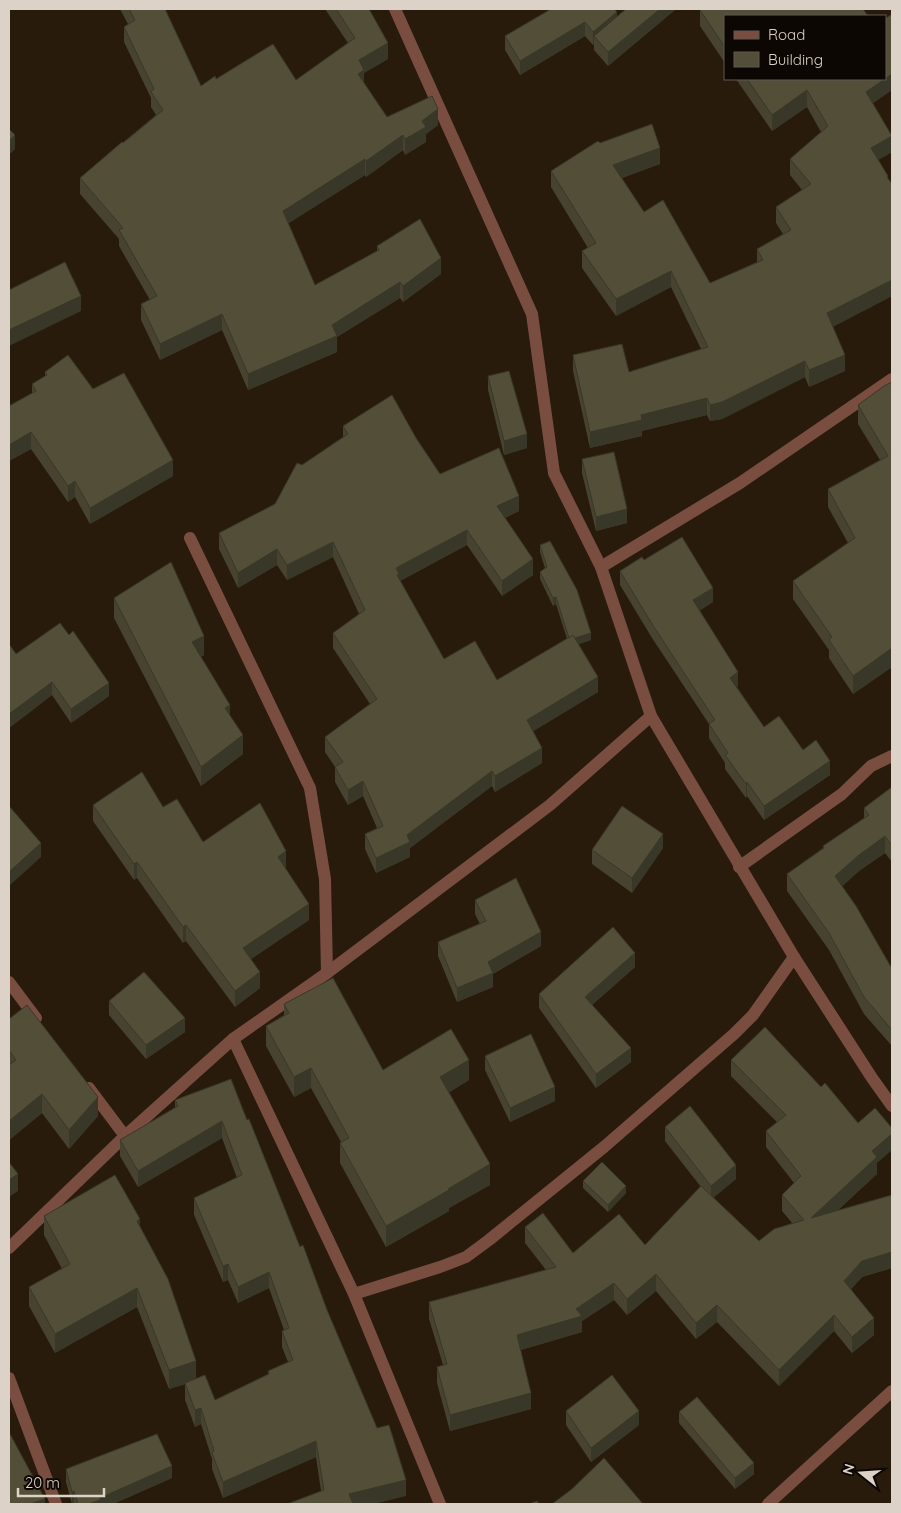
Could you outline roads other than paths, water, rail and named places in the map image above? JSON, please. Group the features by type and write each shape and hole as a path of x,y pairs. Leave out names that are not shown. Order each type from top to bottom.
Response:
{"street":[{"path":"395,9 532,314 554,473 601,567 651,716 794,957 892,1106"},
{"path":"601,567 740,483 892,379"},
{"path":"190,538 310,788 325,879 327,973"},
{"path":"9,1248 125,1136 233,1038 327,973 550,805 651,716"},
{"path":"739,867 842,794 871,766 892,756"},
{"path":"354,1294 466,1257 489,1240 604,1147 734,1034 753,1015 794,957"},
{"path":"9,982 44,1028"},
{"path":"233,1038 354,1294 440,1504"},
{"path":"79,1074 125,1136"},
{"path":"9,1378 56,1504"},
{"path":"768,1504 892,1391"}]}
